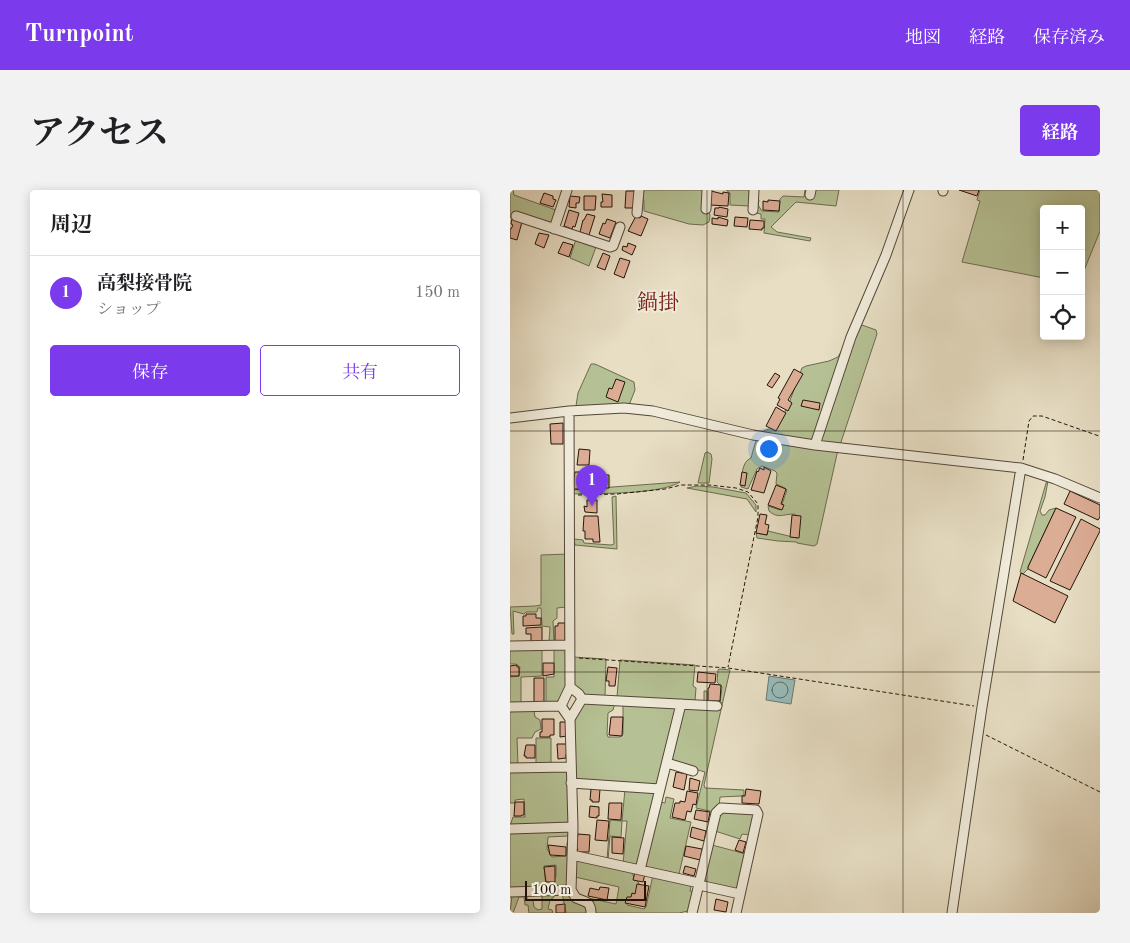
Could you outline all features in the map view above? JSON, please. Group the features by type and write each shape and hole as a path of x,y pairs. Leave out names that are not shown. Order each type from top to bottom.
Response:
{"street":[{"path":"554,229 567,190"},
{"path":"638,213 639,190"},
{"path":"706,209 707,190"},
{"path":"753,210 754,190"},
{"path":"815,445 851,337 886,255 909,190"},
{"path":"516,216 610,247 613,246 620,227"},
{"path":"510,418 569,411 624,408 653,411 752,435 815,445 1021,468 1055,479 1100,498"},
{"path":"561,706 570,687 569,411"},
{"path":"952,913 982,707 1021,468"},
{"path":"510,646 570,645"},
{"path":"570,687 582,699"},
{"path":"582,699 717,706"},
{"path":"582,699 570,719 573,827 571,890 576,898 590,904 591,913"},
{"path":"640,870 681,704"},
{"path":"510,707 561,706"},
{"path":"561,706 570,719"},
{"path":"667,763 694,771"},
{"path":"510,768 570,766"},
{"path":"571,783 660,789"},
{"path":"692,913 716,814 721,808 756,810 758,814 736,913"},
{"path":"510,829 573,827"},
{"path":"572,855 740,894"},
{"path":"510,892 571,890"}],"path":[{"path":"1021,468 1029,421 1033,416 1042,416 1099,436"},
{"path":"570,496 616,494 665,489 681,485 709,485 736,488 748,492 758,504 758,517 728,668"},
{"path":"570,658 728,668 982,707"},
{"path":"979,732 1100,792"}],"green space":[{"path":"510,190 513,190 514,195 556,210 552,224 510,217"},
{"path":"641,190 706,190 710,216 709,222 703,225 689,224 644,211"},
{"path":"726,190 752,190 749,206 730,205 730,193"},
{"path":"805,190 839,190 836,206 796,202 771,227 777,232 811,238 810,241 764,233 765,219 761,219 761,214 756,213 755,200 759,200 758,205 762,211 779,212 780,199 783,196 804,197"},
{"path":"980,190 1100,190 1100,231 1085,268 1085,205 1040,205 1040,277 962,262 980,201 977,200"},
{"path":"576,239 596,247 589,266 570,258"},
{"path":"862,325 876,330 877,334 837,454 817,544 814,546 797,542 757,538 756,533 767,535 768,531 797,538 799,517 794,514 778,515 769,511 768,506 780,510 787,490 776,484 777,473 775,471 762,466 757,469 748,489 741,487 745,463 751,458 758,437 764,431 775,429 788,406 802,368 838,357 849,337"},
{"path":"591,364 595,364 634,382 635,390 629,405 577,408 578,393"},
{"path":"705,453 711,454 712,459 709,483 698,483"},
{"path":"1047,480 1045,497 1040,511 1042,515 1045,515 1049,510 1056,508 1029,568 1023,574 1020,572"},
{"path":"680,482 644,491 572,494 572,490"},
{"path":"697,486 746,493 756,505 756,512 747,499 687,488"},
{"path":"616,496 617,549 575,545 574,539 583,540 584,543 614,544 612,497"},
{"path":"568,554 566,607 557,608 557,618 553,621 554,642 549,642 550,627 542,626 541,608 538,608 537,612 526,612 524,614 513,611 514,634 512,634 510,607 541,605 541,555"},
{"path":"510,648 542,649 542,676 521,677 521,704 510,704 510,677 519,676 520,667 516,664 510,664"},
{"path":"554,648 565,648 567,651 567,685 561,698 546,704 546,677 554,677"},
{"path":"573,657 606,659 605,697 587,698 574,686"},
{"path":"620,660 695,665 693,686 696,688 695,701 617,697"},
{"path":"719,669 730,670 704,785 705,788 744,790 744,795 720,797 719,807 714,812 696,808 705,772 669,762 683,707 706,703 704,691 707,691 708,701 720,702 722,687 717,682"},
{"path":"584,702 615,703 613,710 608,713 608,737 620,737 623,734 623,703 677,705 660,782 656,787 576,782 572,777 572,719"},
{"path":"510,710 534,711 535,717 540,720 541,729 535,732 532,738 517,738 518,765 510,766"},
{"path":"536,738 551,738 551,764 536,764"},
{"path":"565,770 568,772 570,823 510,826 513,817 525,817 524,799 515,800 515,803 510,803 510,772"},
{"path":"625,789 654,791 657,794 639,864 636,867 623,864 627,821 622,821"},
{"path":"666,797 674,799 670,818 691,822 679,874 695,878 692,879 645,868 650,837 661,802 665,803"},
{"path":"722,812 751,813 755,816 750,835 742,834 740,839 715,831 718,816"},
{"path":"610,820 622,821 621,837 610,836 607,860"},
{"path":"567,829 570,832 568,836 548,837 547,849 552,857 565,856 567,854 567,843 570,839 571,888 551,887 550,884 556,876 556,865 544,866 546,887 510,889 510,832"},
{"path":"712,845 746,854 739,887 734,890 707,883 704,877"},
{"path":"575,860 630,869 639,883 637,893 628,900 627,905 644,909 653,875 690,883 690,891 693,892 690,909 679,913 593,913 579,896 616,904 619,887 575,877"},
{"path":"542,893 554,893 548,909 552,910 553,913 529,913 524,897 519,897 513,913 510,913 512,895 527,894 527,900 533,900 534,907 538,910 542,909"},
{"path":"562,893 566,893 587,906 588,913 566,913"}],"water":[{"path":"769,676 795,680 791,704 766,700"}],"building":[{"path":"959,190 979,190 977,196"},
{"path":"626,191 635,191 634,208 625,208"},
{"path":"711,191 723,194 723,192 729,193 728,206 710,205"},
{"path":"544,193 553,196 553,199 556,200 553,207 540,203"},
{"path":"602,194 612,195 612,207 601,207 601,202 603,202"},
{"path":"570,196 580,197 579,203 576,203 576,208 569,207"},
{"path":"584,196 596,196 595,210 584,210"},
{"path":"768,200 780,201 779,211 763,210 763,201 768,202"},
{"path":"715,208 728,209 727,217 714,215"},
{"path":"569,210 579,213 575,227 573,226 572,229 564,226"},
{"path":"587,214 595,216 589,235 580,232 583,220"},
{"path":"636,216 648,219 641,236 628,231"},
{"path":"718,217 728,220 727,226 712,224 712,218 718,219"},
{"path":"735,217 748,218 747,227 734,226"},
{"path":"512,219 522,222 517,240 510,238 510,229 513,225 511,224"},
{"path":"607,219 616,222 610,238 599,234 603,223 605,224"},
{"path":"750,220 764,221 764,228 762,230 749,229"},
{"path":"539,233 549,235 544,248 535,244"},
{"path":"563,242 573,245 569,257 558,253"},
{"path":"628,243 636,246 632,255 622,250 623,246 627,247"},
{"path":"603,253 610,256 605,270 597,267"},
{"path":"620,258 630,261 624,278 614,274"},
{"path":"794,369 803,374 788,400 792,403 788,411 777,405 780,399 778,398"},
{"path":"775,373 780,376 772,388 767,385"},
{"path":"616,379 625,382 618,402 606,397 609,388 612,389"},
{"path":"803,400 820,403 819,410 801,406"},
{"path":"776,407 786,413 776,431 766,426"},
{"path":"563,423 563,444 551,444 550,424"},
{"path":"579,449 590,450 589,465 577,465"},
{"path":"764,467 771,471 764,493 751,490 757,471 760,468 764,470"},
{"path":"575,472 587,472 588,489 572,489"},
{"path":"742,472 747,473 745,486 740,485"},
{"path":"597,475 609,475 609,488 597,488"},
{"path":"776,485 786,489 781,504 784,505 782,510 768,505"},
{"path":"1070,491 1100,505 1100,517 1098,520 1064,504"},
{"path":"587,500 597,500 597,513 585,512 584,506 587,507"},
{"path":"1056,508 1076,517 1046,578 1028,569 1028,567"},
{"path":"760,514 767,515 765,524 769,525 767,535 756,533"},
{"path":"792,515 801,516 799,538 790,537"},
{"path":"584,516 598,516 600,542 593,542 593,539 585,539 585,531 583,531"},
{"path":"1081,519 1100,529 1100,531 1070,590 1050,581"},
{"path":"1021,573 1068,596 1055,623 1013,601"},
{"path":"526,614 536,614 536,618 541,618 541,625 523,626 523,616 526,616"},
{"path":"558,623 565,623 565,641 555,641 555,626 558,626"},
{"path":"542,627 542,644 531,644 531,634 526,634 526,628"},
{"path":"543,663 554,663 554,674 543,676"},
{"path":"517,665 519,667 519,676 510,676 510,666"},
{"path":"608,667 617,668 615,686 609,686 609,681 606,681"},
{"path":"698,672 716,674 715,683 697,682"},
{"path":"534,678 544,678 544,703 534,703"},
{"path":"710,684 721,685 720,701 708,701 708,688"},
{"path":"611,717 623,717 622,736 609,735"},
{"path":"542,719 554,719 554,735 540,737"},
{"path":"560,722 567,722 567,736 560,737"},
{"path":"557,744 568,744 566,758 558,759"},
{"path":"526,745 535,745 535,758 526,758 524,756"},
{"path":"676,772 687,774 684,790 673,787"},
{"path":"690,778 700,781 698,791 689,790"},
{"path":"591,789 600,789 599,802 592,802 590,800"},
{"path":"746,789 761,791 759,804 742,803 742,796 745,796"},
{"path":"687,791 698,793 696,805 693,804 691,812 687,811 685,820 672,817 675,803 685,802"},
{"path":"515,802 524,802 524,815 514,816"},
{"path":"609,803 622,803 621,820 608,819"},
{"path":"590,806 599,807 599,816 597,818 589,817"},
{"path":"696,810 710,812 708,822 694,819"},
{"path":"597,820 609,821 607,841 595,840"},
{"path":"692,827 706,831 704,841 690,837"},
{"path":"578,834 590,835 589,852 577,852"},
{"path":"612,837 624,838 623,854 612,853"},
{"path":"739,840 746,842 743,853 735,850"},
{"path":"548,845 566,847 566,856 550,855"},
{"path":"686,846 702,849 700,860 684,856"},
{"path":"555,866 555,882 546,882 544,867"},
{"path":"685,866 696,869 694,876 683,873"},
{"path":"635,872 645,874 643,882 633,880"},
{"path":"637,884 649,886 645,907 625,903 627,897 631,897 632,893 635,894"},
{"path":"600,887 609,888 607,900 588,896 590,888 599,890"},
{"path":"716,899 728,902 726,912 714,910"},
{"path":"565,904 565,913 556,913 556,905"}],"place":[{"name":"高梨接骨院","path":"592,506"}],"district":[{"name":"鍋掛","path":"658,302"}]}
